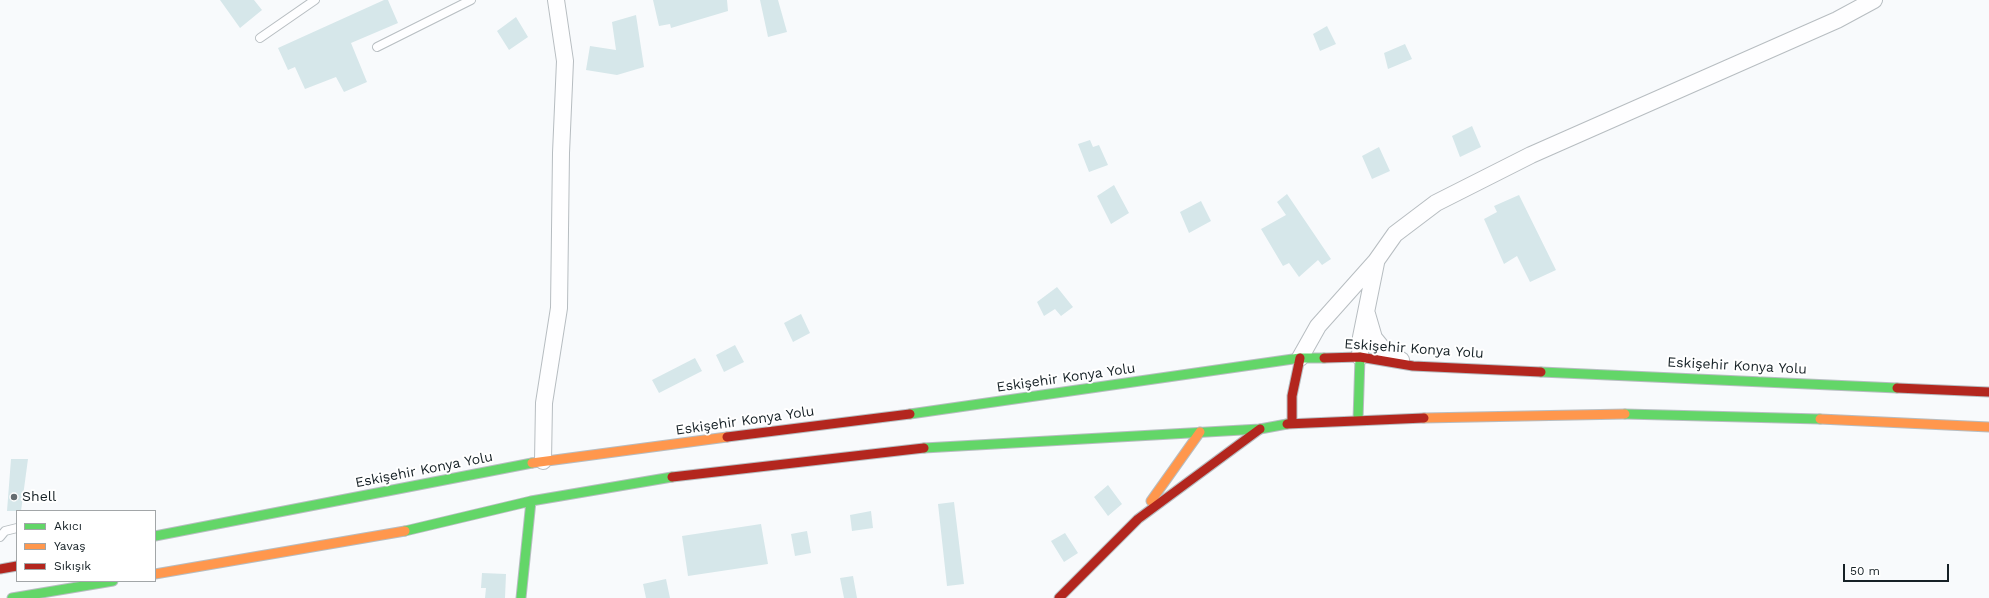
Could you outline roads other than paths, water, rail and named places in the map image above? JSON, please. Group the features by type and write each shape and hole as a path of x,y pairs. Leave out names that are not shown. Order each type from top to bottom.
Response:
{"main road":[{"name":"Eskişehir Konya Yolu","path":"156,536 543,461 1015,400 1300,358 1360,357 1413,366 1989,392"},
{"path":"1358,420 1360,357"},
{"path":"1292,424 1292,396 1300,358"},
{"path":"156,574 392,534 532,501 664,478 944,446 1260,429 1292,424 1358,420 1601,413 1881,421 1989,427"},
{"path":"1059,598 1140,517 1260,429"},
{"path":"1140,517 1200,432"},
{"path":"521,598 532,501"},
{"path":"0,570 16,566"},
{"path":"12,598 107,582"}],"street":[{"path":"543,461 544,403 559,308 561,152 565,61 556,0"},
{"path":"1300,358 1318,326 1376,262 1395,234 1436,204 1531,155 1837,20 1874,0"},
{"path":"1360,357 1361,337 1376,262"},
{"path":"1366,311 1374,338 1387,354 1413,366"}],"lane":[{"path":"260,38 315,0"},
{"path":"378,48 471,0"},
{"path":"0,537 5,531 16,528"}],"place":[{"name":"Shell","path":"14,497"}]}
